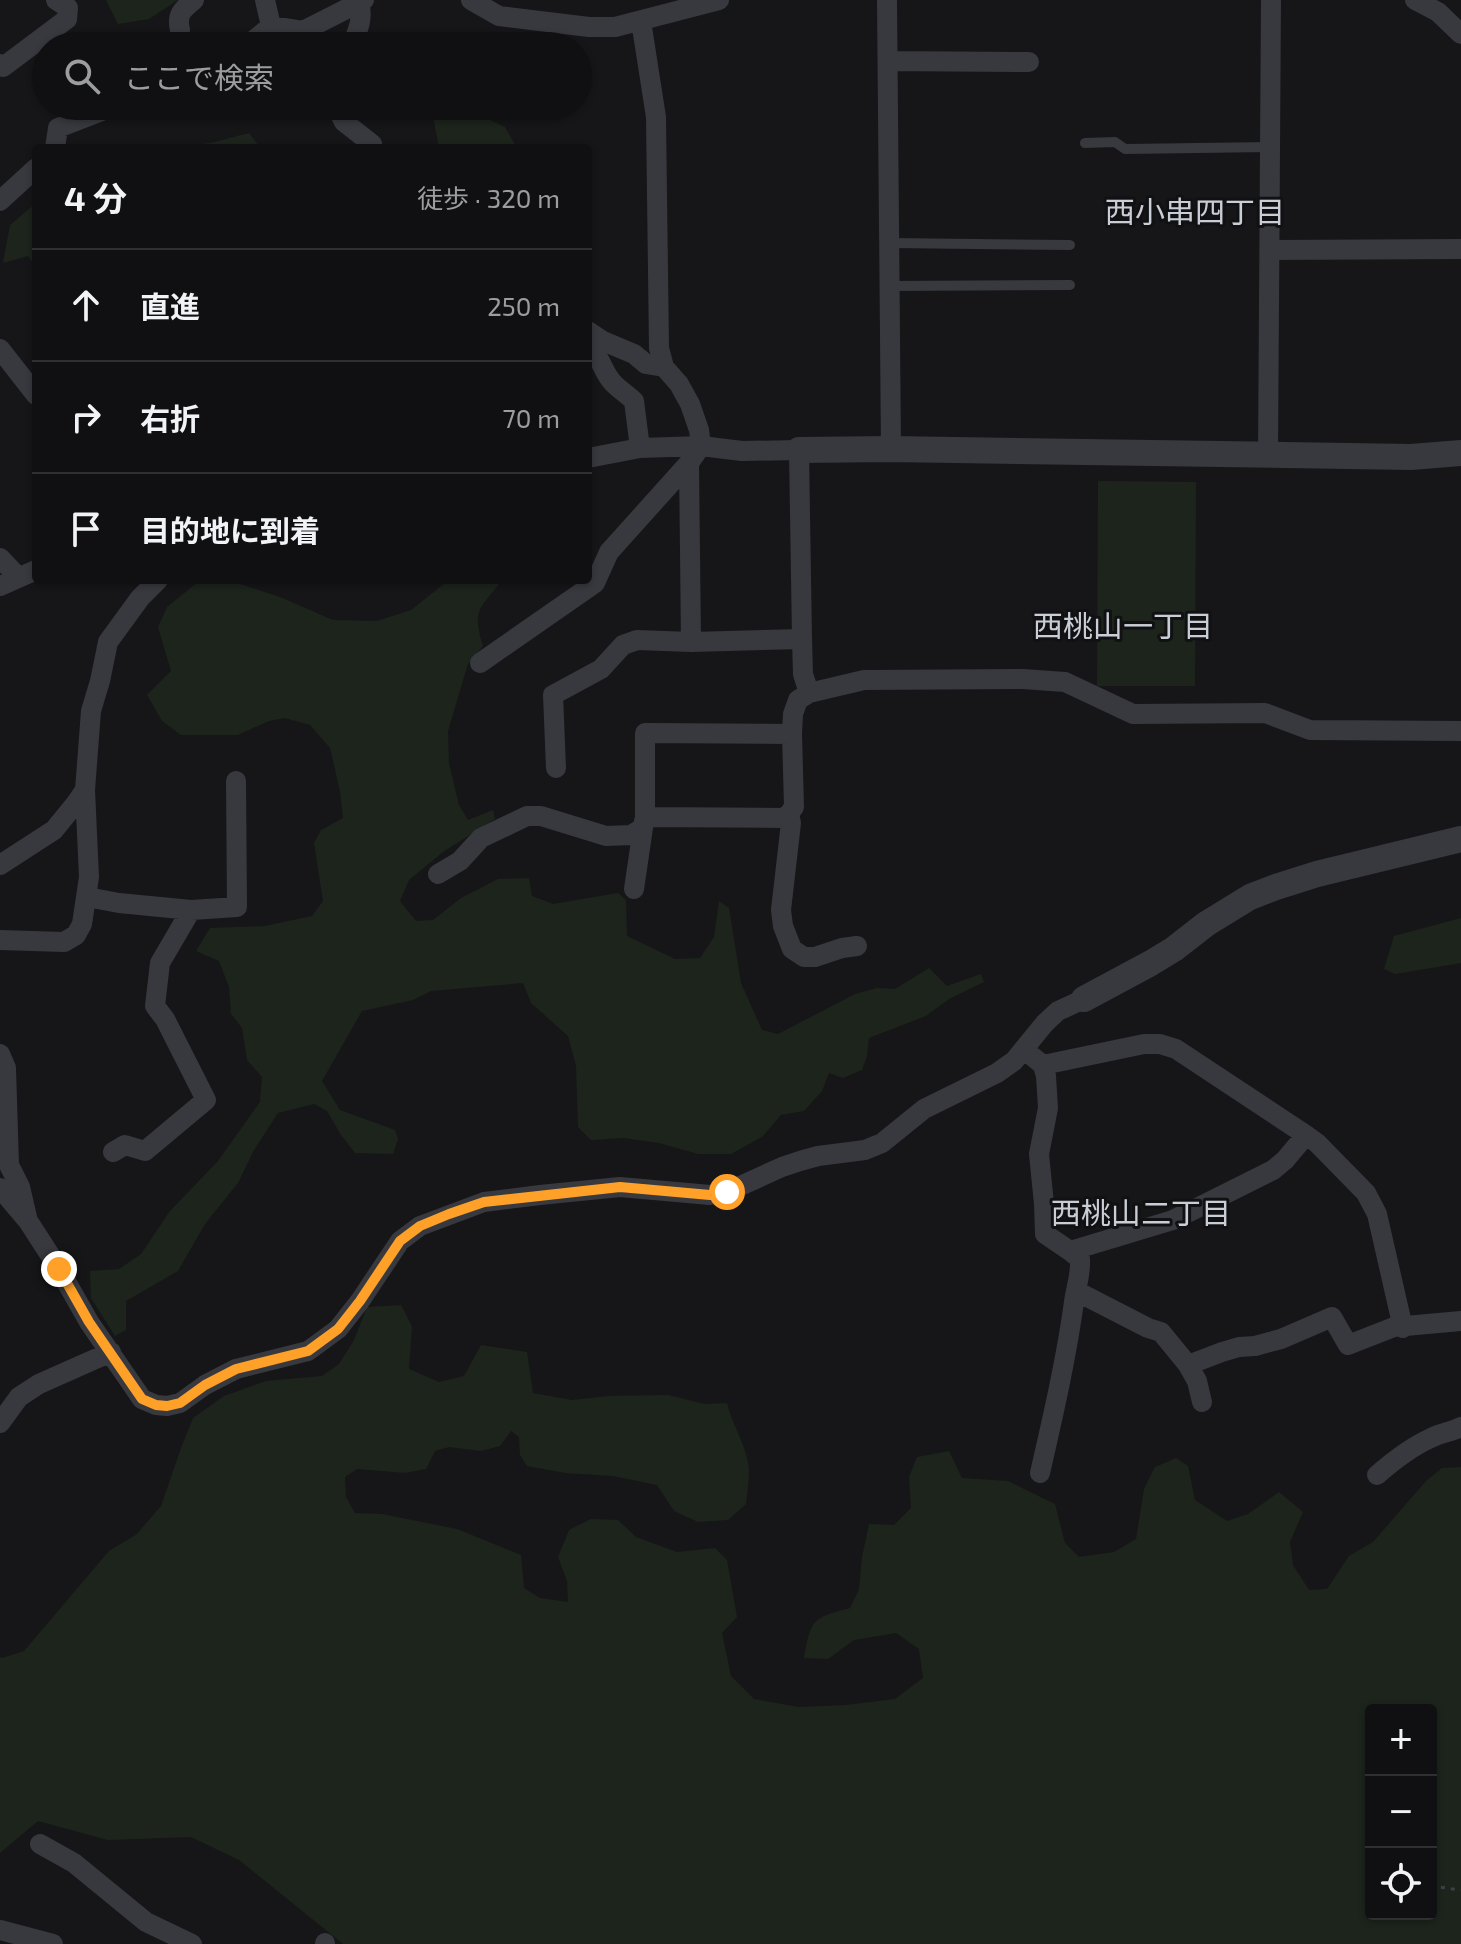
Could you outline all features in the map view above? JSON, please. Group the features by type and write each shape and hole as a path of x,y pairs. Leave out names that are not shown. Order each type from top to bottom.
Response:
{"street":[{"path":"50,32 67,19 68,8 56,0"},
{"path":"180,30 177,20 181,9 194,0"},
{"path":"265,0 271,26"},
{"path":"471,0 499,16 589,27 615,27 719,0"},
{"path":"887,0 891,449"},
{"path":"1268,455 1271,0"},
{"path":"1415,0 1440,6 1461,34"},
{"path":"264,32 271,26 303,31 362,1 357,32"},
{"path":"480,663 595,583 609,552 701,446 690,404 679,384 664,367 659,348 656,117 641,21"},
{"path":"0,64 3,67 32,45"},
{"path":"888,61 1029,62"},
{"path":"56,144 58,128 79,120"},
{"path":"343,120 372,144"},
{"path":"0,201 32,172"},
{"path":"1270,250 1461,249"},
{"path":"592,334 634,354 646,364 664,367"},
{"path":"0,349 32,390"},
{"path":"592,350 614,384 634,401 640,448"},
{"path":"592,457 640,448 701,446 742,451 891,449 1411,457 1461,453"},
{"path":"799,450 803,674 809,693"},
{"path":"689,463 691,642"},
{"path":"0,558 18,578"},
{"path":"0,940 64,942 76,935 82,924 89,877 85,790 91,711 108,642 154,584"},
{"path":"556,768 553,695 601,669 623,645 637,640 802,639"},
{"path":"438,874 460,861 481,838 527,816 541,816 606,836 631,835 644,823 783,818 794,807 792,734 793,714 798,700 809,693 864,680 1023,679 1065,682 1133,714 1265,713 1310,730 1461,731"},
{"path":"634,889 644,823 645,733 792,734"},
{"path":"87,897 191,910 237,907 236,781"},
{"path":"0,865 54,830 85,790"},
{"path":"789,814 791,823 781,910 792,949 804,957 815,957 857,946"},
{"path":"0,1188 28,1221 89,1322 142,1399 156,1405 180,1403 205,1385 236,1369 308,1351 338,1329 400,1241 420,1226 484,1202 540,1195 620,1187 710,1195 727,1192 800,1161 865,1150 882,1143 924,1109 997,1073 1014,1061 1058,1011 1163,956 1250,897 1317,874 1461,839"},
{"path":"113,1152 125,1145 145,1151 206,1100 165,1019 155,1006 160,963 191,910"},
{"path":"1043,1065 1127,1046 1160,1044 1176,1049 1317,1143 1366,1193 1377,1214 1403,1328"},
{"path":"1022,1052 1043,1065 1046,1076 1048,1108 1039,1154 1045,1234 1080,1259 1069,1343 1040,1473"},
{"path":"0,1054 6,1068 9,1165 20,1187 28,1221"},
{"path":"1070,1251 1173,1220 1273,1170 1306,1135"},
{"path":"1078,1281 1100,1254 1130,1232"},
{"path":"1078,1281 1148,1328 1161,1332 1188,1365 1197,1381 1202,1402"},
{"path":"1188,1365 1222,1352 1281,1339 1332,1317 1348,1345 1394,1327 1461,1321"},
{"path":"0,1423 19,1397 39,1384 111,1352"},
{"path":"1377,1475 1415,1446 1461,1427"},
{"path":"40,1844 74,1863 146,1922 192,1944"},
{"path":"0,1930 53,1944"}],"lane":[{"path":"1085,143 1115,142 1125,149 1270,147"},
{"path":"889,243 1070,245"},
{"path":"890,286 1070,285"}],"path":[{"path":"1437,1887 1461,1890"}],"shaded area":[{"path":"106,0 178,0 149,19 118,24"},
{"path":"434,120 490,120 505,127 515,144 438,144"},
{"path":"249,133 257,144 201,144"},
{"path":"32,206 32,262 28,256 3,263 10,225"},
{"path":"1098,481 1196,482 1195,686 1097,686"},
{"path":"196,584 240,584 333,620 377,621 411,610 444,584 499,584 480,611 478,625 483,646 468,664 448,731 449,763 459,805 468,820 493,810 495,819 443,852 409,880 400,901 416,921 433,920 461,898 498,879 529,878 532,896 553,904 618,893 626,900 627,936 675,959 700,958 714,937 719,901 729,908 741,983 762,1030 778,1034 855,994 877,988 895,989 929,968 947,986 981,974 984,982 949,999 926,1016 869,1038 862,1070 843,1078 829,1073 822,1091 804,1111 781,1115 762,1137 731,1154 698,1154 659,1143 624,1138 591,1140 578,1127 576,1066 568,1036 531,1003 523,983 431,991 413,1000 362,1011 322,1081 340,1110 395,1130 398,1139 393,1154 355,1153 327,1111 314,1104 278,1113 254,1150 238,1183 205,1224 178,1271 126,1301 126,1330 115,1336 91,1298 90,1271 119,1269 141,1254 170,1211 218,1161 260,1102 262,1077 247,1060 242,1028 231,1014 229,987 219,961 196,951 210,928 265,926 312,916 323,901 314,843 321,830 343,818 330,748 310,725 285,718 269,721 238,735 181,735 162,721 147,695 171,671 158,627 167,607"},
{"path":"1461,918 1461,963 1395,974 1384,969 1394,936"},
{"path":"401,1305 412,1326 409,1369 439,1382 464,1376 481,1345 527,1352 533,1393 572,1400 668,1395 705,1404 727,1403 746,1453 749,1471 746,1504 728,1520 698,1522 674,1511 657,1485 613,1476 565,1473 527,1466 520,1455 519,1437 511,1431 500,1446 481,1451 449,1447 435,1451 426,1469 405,1473 357,1469 345,1477 346,1497 355,1513 382,1514 457,1529 521,1555 524,1588 540,1598 568,1602 567,1581 558,1557 569,1530 591,1519 618,1520 636,1537 677,1552 715,1548 727,1560 737,1617 722,1633 731,1676 754,1699 799,1707 895,1699 923,1678 919,1649 896,1633 854,1640 828,1659 804,1658 809,1635 816,1622 828,1614 850,1608 859,1589 869,1524 894,1525 911,1508 909,1477 917,1457 949,1451 962,1478 1008,1481 1055,1504 1065,1543 1079,1557 1114,1552 1136,1539 1144,1489 1155,1467 1176,1458 1188,1466 1195,1500 1227,1521 1248,1514 1279,1492 1303,1512 1290,1542 1293,1565 1309,1590 1327,1589 1349,1556 1373,1542 1426,1481 1442,1468 1461,1467 1461,1944 343,1944 239,1860 191,1837 108,1840 38,1821 0,1853 0,1657 24,1651 109,1551 137,1534 161,1506 193,1418 224,1396 266,1381 322,1376 339,1364 354,1340 367,1307"}],"district":[{"name":"西小串四丁目","path":"1195,213"},
{"name":"西桃山一丁目","path":"1123,627"},
{"name":"西桃山二丁目","path":"1141,1214"}],"route":[{"path":"59,1269 89,1322 142,1399 167,1406 180,1403 205,1385 236,1369 308,1351 338,1329 400,1241 420,1226 449,1214 484,1202 620,1187 710,1195 727,1192"}]}
